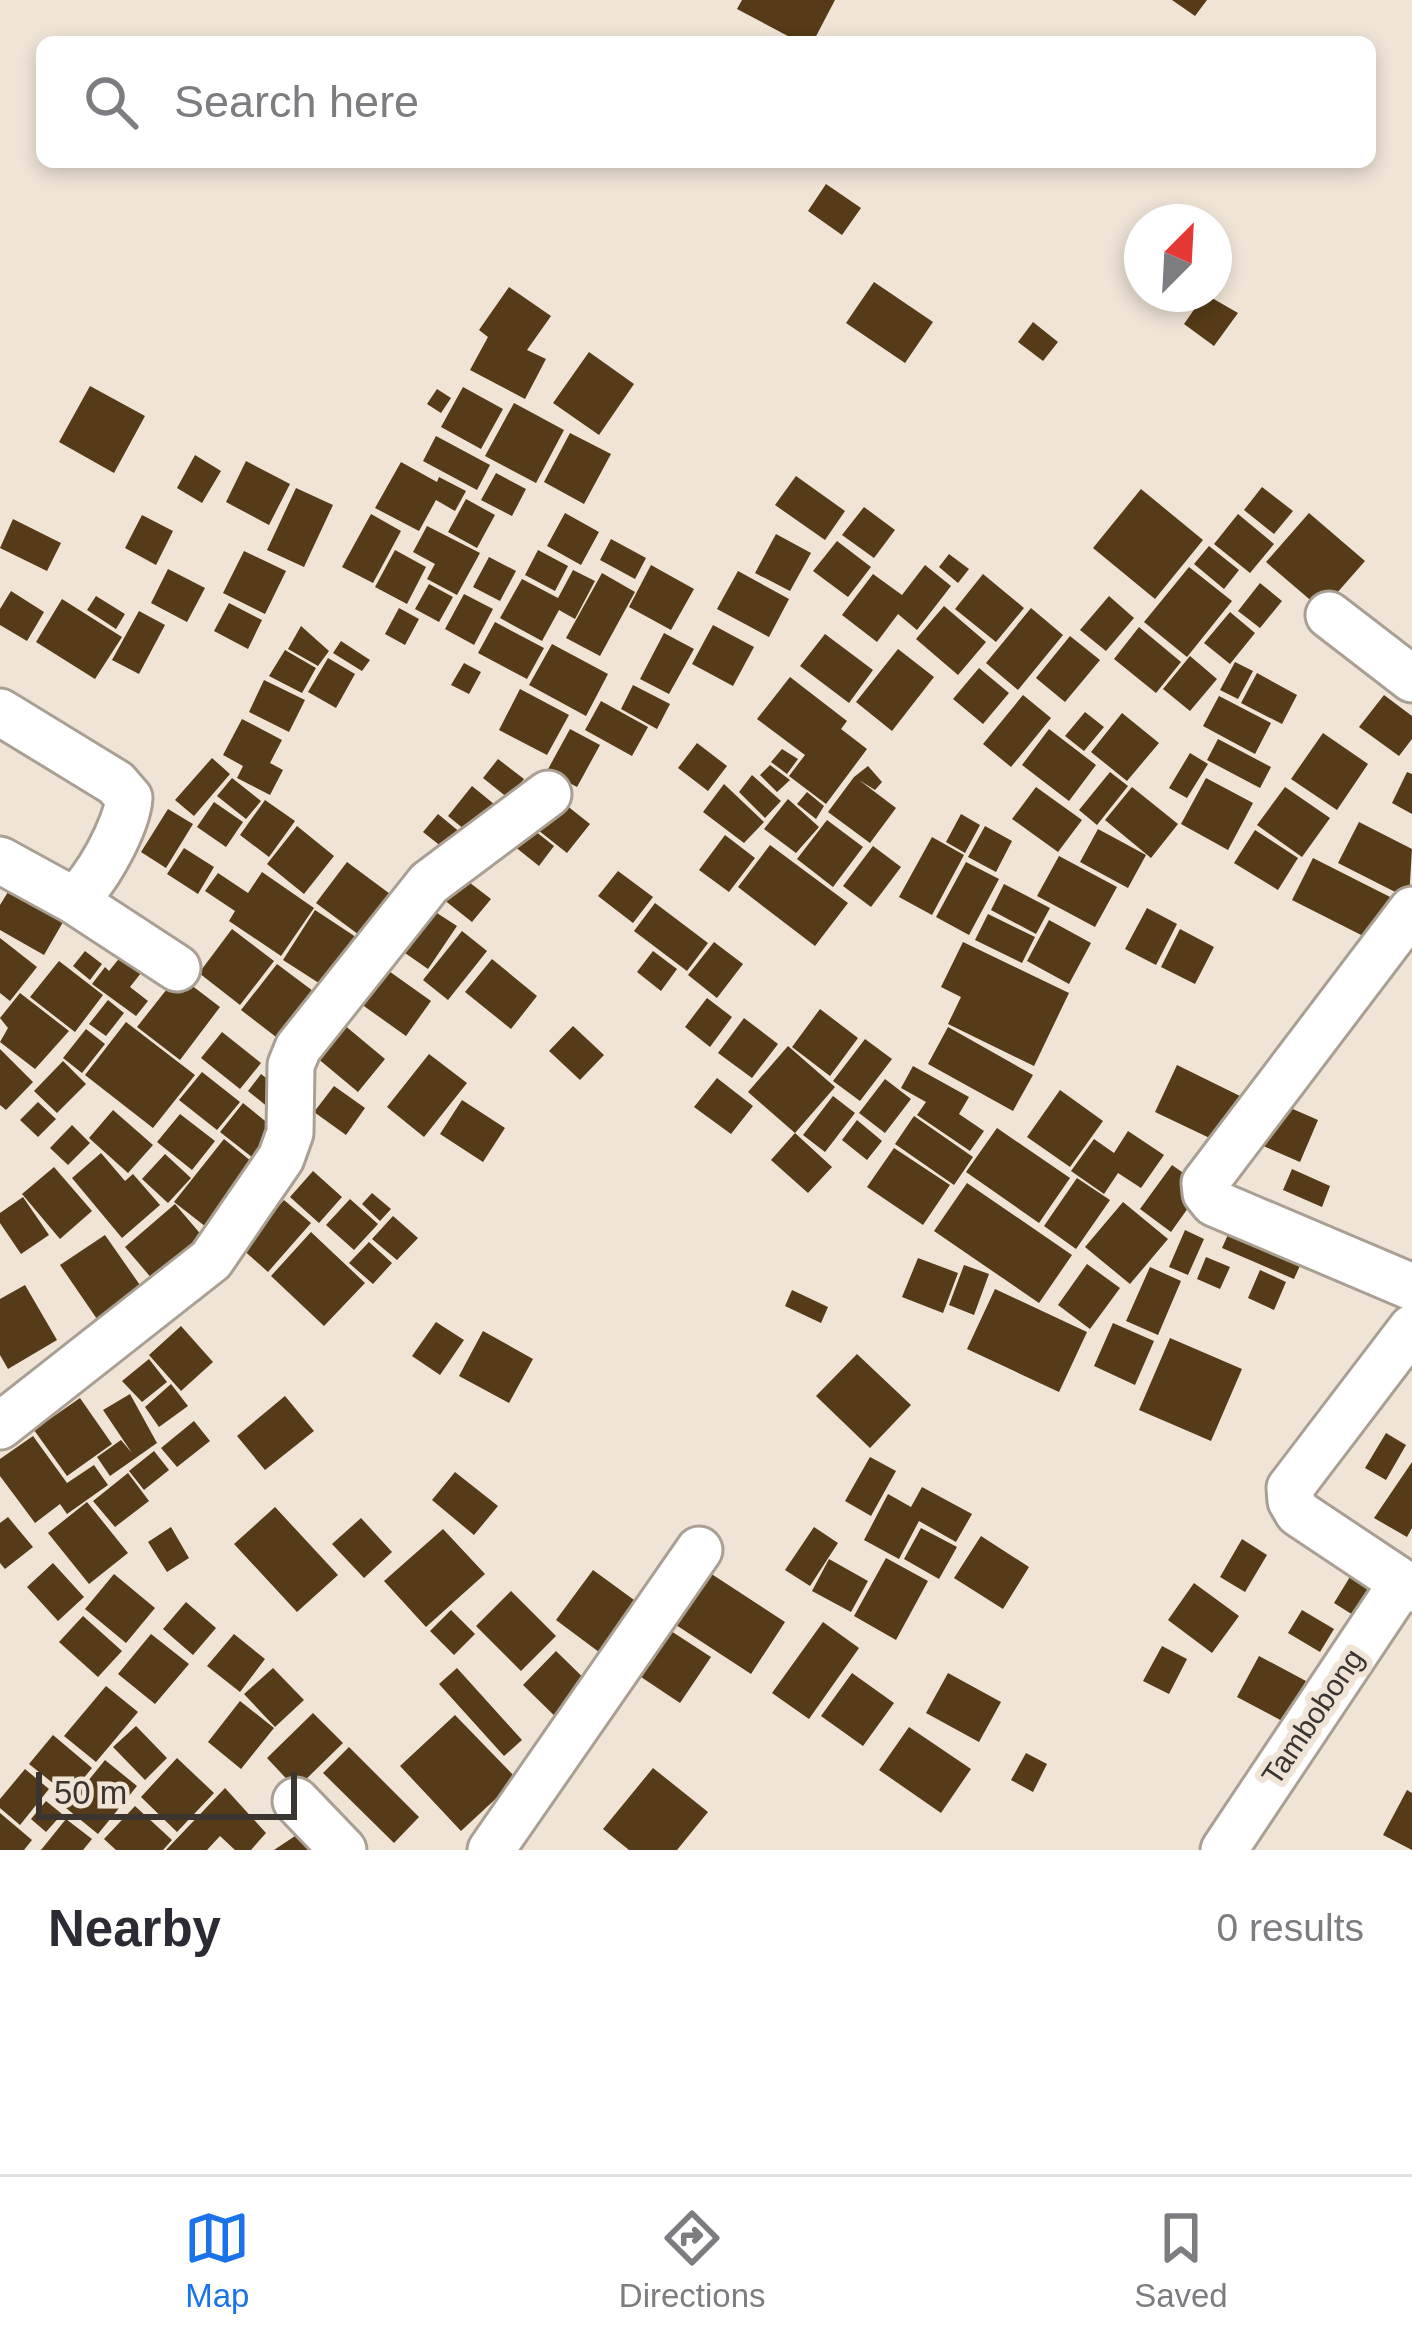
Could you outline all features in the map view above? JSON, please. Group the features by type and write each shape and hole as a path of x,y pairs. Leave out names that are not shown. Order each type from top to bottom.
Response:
{"street":[{"path":"1330,615 1412,679"},
{"path":"0,712 116,783 129,798 128,813 86,891 73,900"},
{"path":"0,1426 211,1260 281,1158 290,1133 291,1065 298,1048 429,883 548,794"},
{"path":"0,860 73,900 177,968"},
{"path":"1412,910 1205,1184 1214,1203 1412,1287"},
{"path":"1407,1586 1298,1513 1290,1488 1412,1328"},
{"path":"491,1850 700,1550"},
{"name":"Tambobong","path":"1225,1850 1407,1586"},
{"path":"296,1802 343,1850"}],"building":[{"path":"742,0 835,0 816,36 788,36 737,9"},
{"path":"1172,0 1207,0 1195,16"},
{"path":"826,184 861,208 842,235 808,211"},
{"path":"874,282 933,322 905,363 846,323"},
{"path":"509,287 551,316 527,350 546,359 525,399 470,370 488,337 479,330"},
{"path":"1192,312 1238,313 1214,346 1184,324"},
{"path":"1033,322 1058,342 1043,361 1018,342"},
{"path":"589,352 634,384 599,435 553,403"},
{"path":"90,386 145,416 114,473 59,442"},
{"path":"463,387 503,409 481,449 441,427"},
{"path":"437,389 451,398 441,413 427,404"},
{"path":"514,403 564,430 536,483 485,456"},
{"path":"570,433 611,454 584,504 544,482"},
{"path":"436,436 490,465 477,490 423,461"},
{"path":"195,455 221,471 202,503 177,488"},
{"path":"246,461 290,484 269,525 226,502"},
{"path":"401,462 466,491 455,511 436,500 419,531 375,508"},
{"path":"496,473 526,489 512,516 481,500"},
{"path":"796,476 845,511 825,540 775,505"},
{"path":"1262,487 1293,511 1274,534 1244,510"},
{"path":"296,488 333,505 304,567 267,550"},
{"path":"1141,489 1203,540 1155,599 1093,548"},
{"path":"466,499 495,515 477,548 448,532"},
{"path":"864,507 895,530 874,558 842,535"},
{"path":"565,513 599,532 581,565 547,546"},
{"path":"1309,513 1365,561 1322,610 1266,562"},
{"path":"371,514 401,531 373,583 342,567"},
{"path":"1238,514 1274,544 1250,573 1214,544"},
{"path":"142,515 173,531 156,565 125,548"},
{"path":"13,519 61,543 47,571 0,548"},
{"path":"427,526 480,553 457,595 427,579 435,564 413,552"},
{"path":"776,534 811,553 790,591 755,573"},
{"path":"611,539 646,558 635,579 600,560"},
{"path":"837,541 871,567 848,597 813,571"},
{"path":"1209,546 1239,570 1224,589 1194,564"},
{"path":"395,550 426,567 407,604 375,587"},
{"path":"538,550 568,566 555,591 525,575"},
{"path":"244,551 286,571 265,614 223,593"},
{"path":"949,554 969,569 958,583 939,567"},
{"path":"489,557 516,571 500,601 473,587"},
{"path":"651,565 694,589 671,630 629,607"},
{"path":"925,565 951,586 917,630 898,614 877,642 842,615 873,574 902,595"},
{"path":"1189,567 1232,601 1187,657 1144,622"},
{"path":"168,569 205,588 187,622 151,603"},
{"path":"573,570 595,581 575,619 559,610 542,641 500,618 522,579 558,598"},
{"path":"738,571 789,599 769,637 717,609"},
{"path":"602,573 635,592 600,656 566,638"},
{"path":"983,574 1024,608 996,642 955,609"},
{"path":"1260,583 1282,601 1260,628 1238,611"},
{"path":"429,584 453,597 439,622 415,609"},
{"path":"11,591 44,612 27,641 0,625 0,609"},
{"path":"464,594 493,609 474,645 445,629"},
{"path":"96,596 125,614 116,629 87,610"},
{"path":"1109,596 1134,618 1106,651 1080,630"},
{"path":"62,599 122,637 95,679 36,642"},
{"path":"229,603 262,620 248,649 214,631"},
{"path":"944,606 986,642 958,675 916,639"},
{"path":"399,608 419,619 405,645 385,634"},
{"path":"1031,608 1063,635 1018,690 986,663"},
{"path":"139,611 165,625 139,674 112,660"},
{"path":"1230,612 1255,633 1230,664 1204,643"},
{"path":"495,622 544,648 527,679 478,653"},
{"path":"713,625 754,647 733,686 692,664"},
{"path":"301,626 329,651 318,666 288,649"},
{"path":"1139,627 1181,662 1156,693 1114,659"},
{"path":"664,633 694,649 669,694 640,679"},
{"path":"825,634 873,670 849,703 800,666"},
{"path":"1070,636 1100,660 1065,702 1036,678"},
{"path":"341,641 370,660 362,671 333,653"},
{"path":"552,644 608,674 586,716 529,685"},
{"path":"898,649 934,677 892,731 856,702"},
{"path":"285,650 316,668 302,693 269,676"},
{"path":"1190,656 1217,679 1190,711 1163,689"},
{"path":"328,658 355,674 336,708 308,692"},
{"path":"1235,662 1253,671 1238,699 1220,690"},
{"path":"464,663 481,672 469,694 451,685"},
{"path":"979,668 1009,693 983,724 953,699"},
{"path":"1257,673 1297,695 1282,724 1241,703"},
{"path":"790,677 847,721 841,729 867,749 826,804 789,776 805,755 757,719"},
{"path":"264,680 305,700 289,732 249,712"},
{"path":"633,685 670,704 657,729 621,709"},
{"path":"520,689 569,715 547,755 499,730"},
{"path":"1023,695 1051,718 1011,767 983,744"},
{"path":"1384,695 1412,716 1412,739 1399,756 1359,727"},
{"path":"1219,696 1271,723 1255,754 1203,726"},
{"path":"601,701 648,727 632,756 585,730"},
{"path":"1085,712 1104,727 1084,751 1065,736"},
{"path":"1122,713 1159,743 1127,781 1091,752"},
{"path":"242,719 282,740 270,763 283,770 270,795 237,778 243,766 223,755"},
{"path":"570,729 600,745 577,787 547,771"},
{"path":"1049,729 1096,765 1069,801 1022,765"},
{"path":"1323,733 1368,764 1337,810 1291,779"},
{"path":"1218,739 1271,767 1260,788 1207,760"},
{"path":"697,743 727,766 708,791 678,768"},
{"path":"782,749 798,759 787,774 771,762"},
{"path":"1190,753 1208,764 1187,798 1169,788"},
{"path":"212,758 230,774 194,816 175,800"},
{"path":"498,759 524,779 508,798 483,778"},
{"path":"770,765 790,780 777,792 760,775"},
{"path":"868,766 882,782 875,790 859,780 896,808 870,843 828,812"},
{"path":"1110,772 1128,786 1097,825 1079,810"},
{"path":"1407,772 1412,774 1412,814 1392,803"},
{"path":"752,775 781,801 765,818 739,792"},
{"path":"232,778 261,801 246,819 217,796"},
{"path":"1206,778 1253,803 1228,850 1181,824"},
{"path":"724,784 764,822 744,843 703,812"},
{"path":"472,786 500,809 476,839 448,816"},
{"path":"1036,787 1082,820 1058,852 1012,819"},
{"path":"1132,787 1178,824 1151,858 1105,820"},
{"path":"1285,787 1330,818 1302,857 1257,825"},
{"path":"807,792 824,806 816,819 797,804"},
{"path":"788,799 819,827 796,853 764,829"},
{"path":"265,800 295,821 269,857 240,835"},
{"path":"561,801 590,824 567,853 538,830"},
{"path":"214,802 243,822 226,847 197,827"},
{"path":"168,809 193,824 166,868 141,852"},
{"path":"438,814 461,833 447,851 423,832"},
{"path":"961,814 980,825 965,853 946,842"},
{"path":"827,820 863,847 833,887 797,859"},
{"path":"1359,822 1412,849 1409,899 1338,863"},
{"path":"525,823 554,846 539,866 509,842"},
{"path":"297,826 334,856 304,894 267,864"},
{"path":"985,826 1012,841 996,872 968,857"},
{"path":"1098,829 1146,855 1128,888 1080,862"},
{"path":"1255,830 1298,858 1278,890 1234,863"},
{"path":"725,835 755,858 729,892 699,870"},
{"path":"932,837 964,855 932,915 899,897"},
{"path":"770,845 848,903 815,946 738,887"},
{"path":"873,846 901,867 871,907 843,886"},
{"path":"184,848 214,867 198,894 167,874"},
{"path":"1059,856 1117,887 1095,927 1037,896"},
{"path":"1313,858 1400,902 1379,944 1292,900"},
{"path":"347,862 405,905 374,946 316,903"},
{"path":"966,862 999,879 969,935 936,917"},
{"path":"618,871 653,897 633,923 598,896"},
{"path":"262,872 314,908 281,956 229,921 235,911 205,891 218,873 248,893"},
{"path":"461,876 491,899 472,922 443,899"},
{"path":"16,879 70,910 44,955 0,930 0,905"},
{"path":"1004,884 1050,908 1036,934 991,910"},
{"path":"655,903 708,943 687,971 634,931"},
{"path":"423,904 457,926 428,969 395,946"},
{"path":"1147,908 1177,924 1156,965 1125,949"},
{"path":"315,910 368,945 336,994 283,960"},
{"path":"988,914 1035,937 1022,963 975,940"},
{"path":"1049,920 1091,943 1069,984 1027,961"},
{"path":"232,929 274,961 240,1005 199,973"},
{"path":"1180,929 1214,947 1195,984 1161,967"},
{"path":"462,931 487,951 448,1000 423,980"},
{"path":"0,938 37,967 10,1001 0,993"},
{"path":"714,942 743,964 717,998 688,975"},
{"path":"963,942 1069,993 1034,1066 948,1024 961,997 941,987"},
{"path":"131,944 152,959 130,987 148,1001 136,1016 92,984"},
{"path":"85,951 102,964 90,980 73,966"},
{"path":"653,951 677,969 661,991 637,972"},
{"path":"492,959 537,996 511,1029 465,992"},
{"path":"59,961 103,995 75,1032 30,997"},
{"path":"277,964 329,1003 293,1050 241,1010"},
{"path":"379,964 431,1001 406,1036 354,999"},
{"path":"178,975 220,1007 180,1060 137,1027"},
{"path":"20,993 69,1031 35,1069 0,1042 8,1028 0,1018"},
{"path":"707,998 732,1017 710,1047 685,1027"},
{"path":"108,1000 124,1013 106,1036 89,1024"},
{"path":"820,1009 858,1038 830,1076 792,1047"},
{"path":"744,1018 778,1044 752,1078 718,1053"},
{"path":"126,1022 195,1075 153,1128 85,1075"},
{"path":"343,1024 385,1059 358,1092 316,1057"},
{"path":"573,1026 604,1055 580,1080 549,1051"},
{"path":"948,1027 1033,1075 1013,1111 928,1064"},
{"path":"86,1029 105,1044 82,1073 63,1058"},
{"path":"222,1032 261,1063 240,1089 201,1058"},
{"path":"865,1039 892,1059 860,1101 833,1081"},
{"path":"788,1046 835,1087 795,1133 748,1092"},
{"path":"0,1049 33,1082 6,1110 0,1105"},
{"path":"429,1054 467,1083 424,1137 387,1107"},
{"path":"63,1061 86,1084 57,1113 34,1091"},
{"path":"1177,1065 1240,1096 1218,1142 1155,1112"},
{"path":"913,1066 969,1097 959,1114 984,1131 970,1151 917,1115 926,1102 901,1088"},
{"path":"202,1072 240,1102 217,1130 179,1100"},
{"path":"261,1074 288,1095 274,1112 248,1091"},
{"path":"717,1078 753,1106 731,1134 694,1107"},
{"path":"885,1079 911,1099 885,1133 859,1113"},
{"path":"334,1086 365,1108 346,1135 314,1112"},
{"path":"1060,1090 1103,1121 1070,1167 1027,1137"},
{"path":"833,1096 855,1113 825,1152 803,1135"},
{"path":"462,1100 505,1128 483,1162 440,1134"},
{"path":"38,1102 56,1119 38,1137 20,1120"},
{"path":"243,1103 285,1137 262,1165 220,1132"},
{"path":"1279,1103 1318,1120 1300,1162 1261,1145"},
{"path":"113,1110 153,1145 128,1173 89,1138"},
{"path":"180,1114 215,1141 192,1170 157,1142"},
{"path":"914,1116 973,1157 954,1185 895,1144"},
{"path":"857,1120 882,1141 867,1160 842,1140"},
{"path":"72,1125 90,1143 68,1165 50,1148"},
{"path":"997,1128 1070,1178 1039,1223 966,1172"},
{"path":"1128,1131 1164,1155 1141,1188 1118,1173 1104,1194 1071,1171 1094,1139 1114,1153"},
{"path":"795,1133 832,1167 808,1193 771,1160"},
{"path":"224,1139 268,1175 219,1237 174,1202"},
{"path":"894,1148 950,1185 923,1225 867,1187"},
{"path":"101,1153 125,1181 133,1174 160,1205 122,1238 72,1178"},
{"path":"165,1154 191,1178 168,1203 142,1179"},
{"path":"1172,1165 1203,1187 1171,1232 1140,1209"},
{"path":"54,1167 92,1211 60,1239 22,1194"},
{"path":"1292,1169 1330,1186 1322,1207 1283,1190"},
{"path":"313,1171 342,1197 319,1223 290,1197"},
{"path":"1077,1178 1110,1200 1076,1249 1044,1226"},
{"path":"967,1183 1072,1255 1039,1303 934,1231"},
{"path":"372,1193 391,1209 380,1221 362,1204"},
{"path":"23,1197 49,1235 21,1254 0,1223 0,1213"},
{"path":"350,1199 378,1224 354,1250 326,1225"},
{"path":"284,1200 311,1223 268,1272 241,1248"},
{"path":"1123,1202 1168,1239 1130,1284 1085,1247"},
{"path":"175,1204 209,1244 159,1287 125,1247"},
{"path":"393,1216 418,1238 397,1260 372,1239"},
{"path":"1235,1219 1307,1250 1294,1279 1222,1248"},
{"path":"1185,1230 1204,1239 1188,1275 1169,1267"},
{"path":"311,1232 365,1283 324,1326 271,1276"},
{"path":"105,1235 142,1288 97,1319 60,1265"},
{"path":"369,1242 392,1263 373,1284 349,1263"},
{"path":"1206,1257 1230,1267 1220,1289 1197,1279"},
{"path":"918,1258 958,1273 943,1313 902,1297"},
{"path":"1087,1264 1120,1288 1090,1329 1058,1305"},
{"path":"964,1265 989,1274 974,1315 949,1305"},
{"path":"1150,1267 1181,1281 1158,1335 1126,1321"},
{"path":"1260,1270 1286,1282 1274,1310 1248,1298"},
{"path":"25,1285 57,1340 8,1369 0,1355 0,1299"},
{"path":"995,1289 1087,1332 1059,1392 967,1349"},
{"path":"792,1290 828,1307 821,1323 785,1306"},
{"path":"436,1322 464,1340 440,1375 412,1356"},
{"path":"1113,1323 1154,1341 1135,1385 1094,1366"},
{"path":"181,1326 213,1362 181,1391 149,1355"},
{"path":"483,1331 533,1359 509,1403 459,1376"},
{"path":"1170,1338 1242,1369 1211,1441 1139,1410"},
{"path":"857,1354 911,1405 870,1448 816,1396"},
{"path":"149,1359 167,1382 142,1402 122,1381"},
{"path":"171,1384 188,1406 159,1427 145,1407"},
{"path":"130,1394 157,1443 110,1476 97,1457 121,1440 132,1453 103,1410"},
{"path":"285,1396 314,1431 265,1470 237,1436"},
{"path":"80,1398 112,1444 67,1476 34,1430"},
{"path":"194,1421 210,1441 177,1467 161,1448"},
{"path":"1386,1433 1406,1445 1386,1480 1365,1468"},
{"path":"33,1436 67,1483 94,1465 108,1485 67,1514 60,1504 35,1523 0,1476 0,1459"},
{"path":"154,1451 169,1470 144,1490 129,1471"},
{"path":"870,1457 896,1471 871,1516 845,1501"},
{"path":"1412,1462 1412,1528 1407,1537 1374,1518"},
{"path":"455,1472 498,1506 474,1535 432,1500"},
{"path":"128,1473 149,1501 115,1527 93,1501"},
{"path":"922,1487 972,1514 956,1542 919,1521 899,1559 864,1540 888,1494 911,1507"},
{"path":"87,1502 128,1553 89,1584 48,1533"},
{"path":"275,1507 338,1575 297,1612 234,1544"},
{"path":"8,1517 33,1547 5,1569 0,1563 0,1523"},
{"path":"361,1518 392,1552 364,1578 332,1544"},
{"path":"171,1527 189,1558 167,1572 148,1542"},
{"path":"814,1527 838,1543 810,1586 785,1570"},
{"path":"921,1528 957,1547 939,1579 904,1559"},
{"path":"443,1529 485,1574 426,1627 384,1581"},
{"path":"981,1536 1029,1567 1003,1609 954,1578"},
{"path":"1242,1539 1267,1555 1245,1592 1220,1577"},
{"path":"886,1558 928,1581 896,1640 854,1616"},
{"path":"829,1559 868,1581 851,1612 812,1591"},
{"path":"53,1563 84,1597 58,1621 27,1587"},
{"path":"1356,1567 1383,1585 1361,1620 1334,1603"},
{"path":"593,1570 645,1608 607,1658 556,1620"},
{"path":"710,1573 785,1622 751,1674 676,1625"},
{"path":"114,1574 155,1608 126,1643 85,1609"},
{"path":"1194,1583 1239,1616 1212,1653 1168,1620"},
{"path":"511,1591 556,1636 521,1671 476,1626"},
{"path":"186,1602 216,1628 193,1655 163,1629"},
{"path":"451,1610 475,1634 454,1655 430,1631"},
{"path":"1302,1610 1334,1629 1320,1652 1288,1633"},
{"path":"83,1616 122,1651 98,1677 59,1642"},
{"path":"823,1622 859,1648 809,1719 772,1693"},
{"path":"671,1631 711,1657 680,1703 641,1677"},
{"path":"151,1634 189,1664 155,1704 118,1674"},
{"path":"234,1634 265,1659 240,1692 207,1666"},
{"path":"1162,1646 1187,1659 1169,1694 1143,1681"},
{"path":"556,1651 598,1692 565,1726 523,1685"},
{"path":"1259,1656 1306,1681 1284,1722 1237,1697"},
{"path":"273,1668 304,1700 275,1727 244,1694"},
{"path":"457,1668 522,1740 504,1756 439,1684"},
{"path":"852,1673 894,1703 863,1746 821,1716"},
{"path":"948,1673 1001,1702 979,1742 926,1713"},
{"path":"106,1686 138,1712 96,1762 64,1736"},
{"path":"240,1701 274,1728 241,1769 208,1742"},
{"path":"313,1713 343,1743 296,1789 267,1758"},
{"path":"455,1715 517,1779 461,1831 400,1766"},
{"path":"136,1726 167,1758 145,1780 113,1747"},
{"path":"909,1727 971,1769 941,1813 879,1770"},
{"path":"53,1735 92,1768 69,1796 29,1764"},
{"path":"349,1747 419,1817 394,1843 323,1773"},
{"path":"1026,1753 1047,1764 1033,1792 1011,1780"},
{"path":"177,1758 214,1793 177,1832 141,1797"},
{"path":"105,1760 137,1786 98,1834 66,1808"},
{"path":"653,1768 708,1812 677,1850 629,1850 603,1829"},
{"path":"25,1769 49,1789 20,1825 0,1808 0,1799"},
{"path":"225,1788 266,1833 251,1850 235,1850 220,1836 207,1850 166,1850"},
{"path":"1407,1790 1412,1793 1412,1850 1383,1835"},
{"path":"46,1801 62,1814 46,1832 31,1819"},
{"path":"135,1806 172,1840 163,1850 116,1850 104,1839"},
{"path":"0,1813 32,1840 24,1850 0,1850"},
{"path":"66,1819 92,1839 83,1850 41,1850"},
{"path":"301,1832 321,1850 274,1850"}]}
